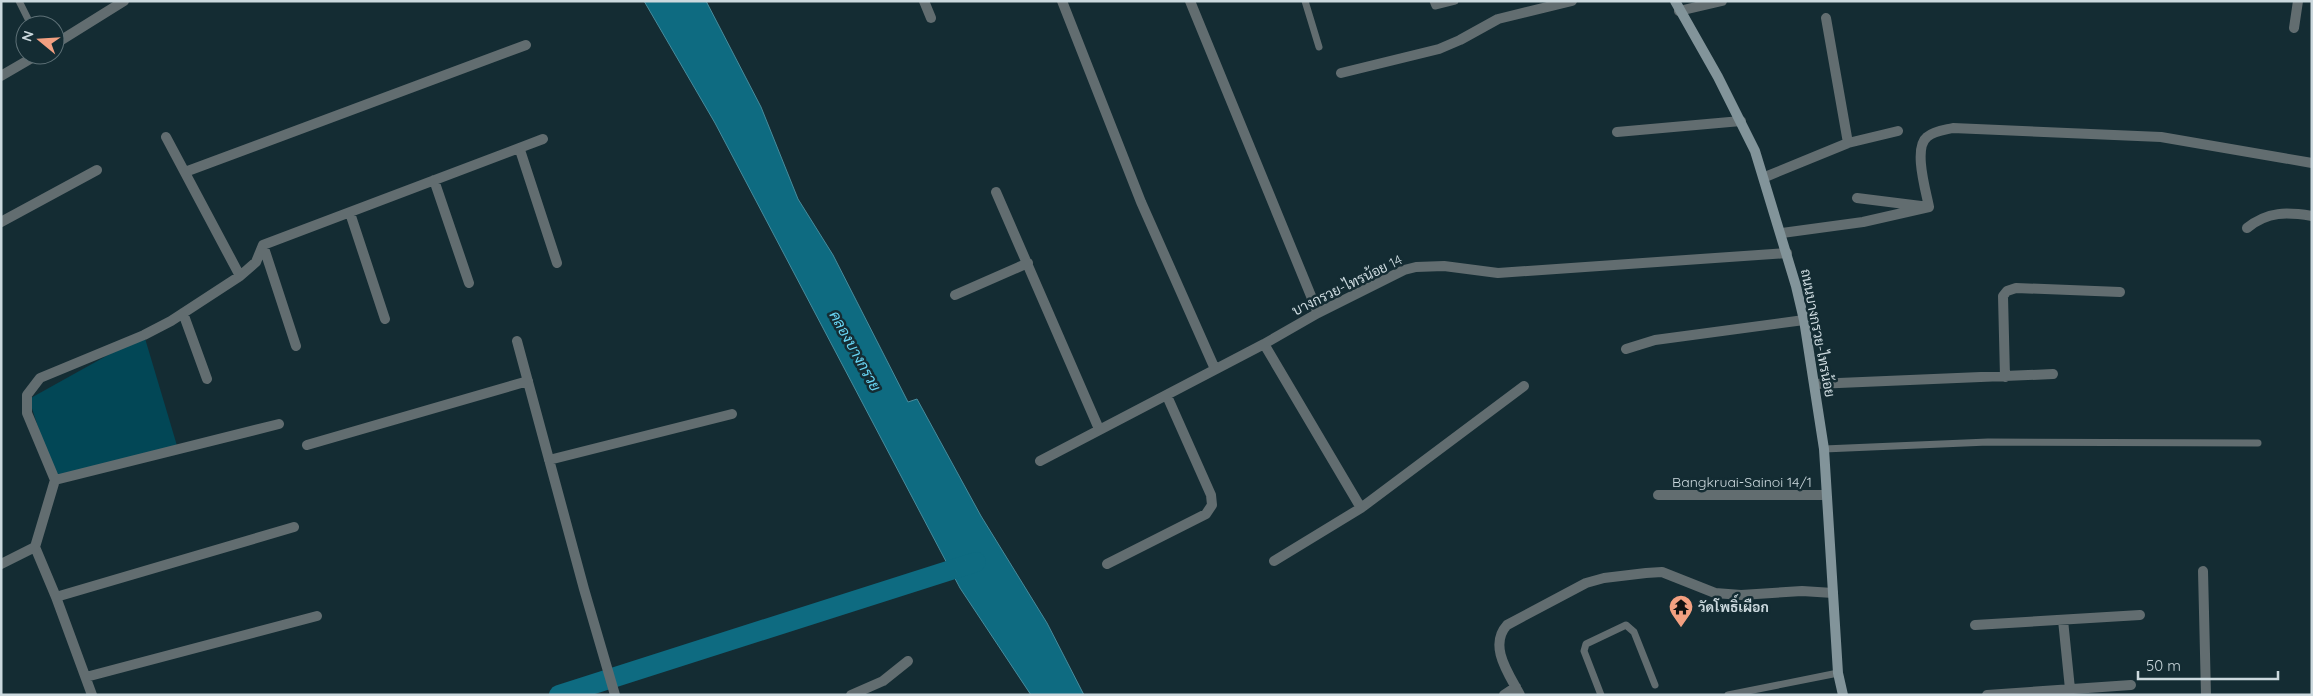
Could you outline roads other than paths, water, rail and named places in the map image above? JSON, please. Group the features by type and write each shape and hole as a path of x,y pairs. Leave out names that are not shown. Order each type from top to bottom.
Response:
{"main road":[{"name":"ถนนบางกรวย-ไทรน้อย","path":"1677,6 1741,122 1765,177 1788,254 1804,320 1824,449 1838,673 1843,695"}],"street":[{"path":"924,1 931,18"},
{"path":"1062,1 1140,202 1215,369"},
{"path":"1190,1 1318,313"},
{"path":"1341,73 1439,48 1460,40 1498,19 1572,1"},
{"path":"1677,6 1722,1"},
{"path":"2294,28 2298,1"},
{"path":"65,38 119,3"},
{"path":"1826,18 1848,143"},
{"path":"185,172 526,45"},
{"path":"1,76 20,65"},
{"path":"1617,132 1741,122"},
{"path":"1929,207 1921,163 1920,151 1922,142 1933,133 1953,128 2162,137 2312,163"},
{"path":"1765,177 1848,143 1898,132"},
{"path":"166,137 240,276"},
{"path":"92,695 56,597 35,547 55,480 27,413 27,395 40,378 144,335 183,313 240,276 256,262 263,245 543,140"},
{"path":"520,150 557,263"},
{"path":"1,222 97,170"},
{"path":"434,180 470,283"},
{"path":"996,192 1099,428"},
{"path":"1857,198 1929,207"},
{"path":"1782,233 1863,222 1929,207"},
{"path":"350,212 385,319"},
{"path":"2248,228 2258,219 2272,213 2289,212 2312,216"},
{"path":"263,245 296,346"},
{"name":"บางกรวย-ไทรน้อย 14","path":"1040,461 1099,428 1167,396 1318,313 1404,270 1416,267 1444,266 1498,273 1788,254"},
{"path":"955,296 1028,263"},
{"path":"2004,377 2003,296 2007,291 2016,288 2120,292"},
{"path":"183,313 207,380"},
{"path":"1626,349 1655,340 1804,320"},
{"path":"517,341 614,692"},
{"path":"1264,344 1319,434 1361,508"},
{"path":"1815,384 2053,374"},
{"path":"307,445 528,381"},
{"path":"1274,561 1361,508 1524,386"},
{"path":"1107,564 1206,514 1212,505 1211,496 1167,396"},
{"path":"549,460 732,414"},
{"path":"55,480 279,424"},
{"name":"Bangkruai-Sainoi 14/1","path":"1658,495 1826,495"},
{"path":"56,597 294,527"},
{"path":"1,564 35,547"},
{"path":"2203,571 2206,695"},
{"path":"1504,695 1518,691 1500,653 1498,644 1503,630 1507,625 1586,583 1604,578 1662,572 1715,592 1741,595 1802,591 1833,592"},
{"path":"86,677 317,616"},
{"path":"1975,626 2140,616"},
{"path":"2063,620 2070,689"},
{"path":"851,695 883,681 908,661"},
{"path":"1987,695 2131,685"}],"lane":[{"path":"19,1 25,15"},
{"path":"1305,1 1319,47"},
{"path":"1432,1 1435,6 1455,1"},
{"path":"1824,449 1988,442 2258,443"},
{"path":"1602,695 1584,651 1586,644 1626,625 1634,632 1655,685"},
{"path":"1728,695 1838,673"}],"water":[{"name":"คลองบางกรวย","path":"644,1 706,1 761,107 798,199 833,255 908,402 917,399 981,516 1047,623 1084,695 1031,695 960,588 715,123"}],"waterway":[{"path":"559,695 976,562"}],"place":[{"name":"วัดโพธิ์เผือก","path":"1681,628"}]}
